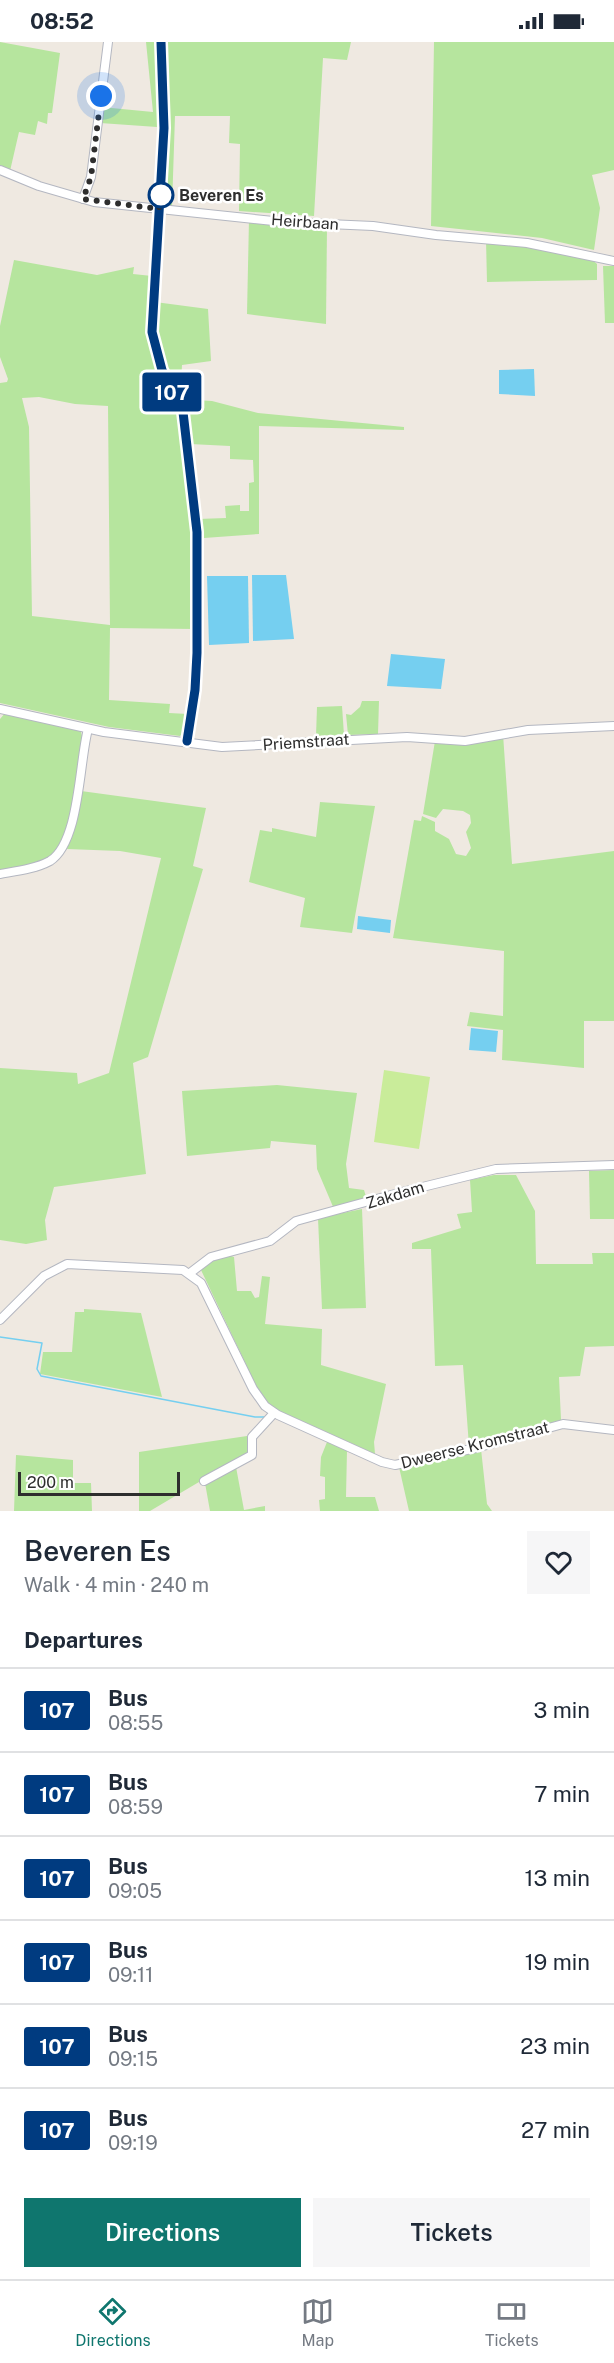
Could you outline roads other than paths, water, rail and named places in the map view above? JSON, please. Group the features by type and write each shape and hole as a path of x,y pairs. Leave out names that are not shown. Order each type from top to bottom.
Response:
{"street":[{"path":"83,199 91,177 108,42"},
{"path":"161,42 165,107 152,332 162,370 184,419 197,542 197,662 187,741"},
{"name":"Heirbaan","path":"0,170 83,199 159,209 314,224 373,226 428,234 527,243 614,261"},
{"name":"Priemstraat","path":"0,709 88,729 222,747 379,738 465,741 511,731 614,726"},
{"path":"0,874 43,864 63,848 77,792 88,729"},
{"name":"Zakdam","path":"190,1273 211,1257 270,1241 296,1221 457,1178 496,1169 614,1166"},
{"path":"0,1320 44,1276 67,1264 173,1269 190,1273"},
{"name":"Dweerse Kromstraat","path":"190,1273 204,1288 260,1401 274,1413 382,1462 395,1465 476,1448 563,1424 614,1430"},
{"path":"204,1481 252,1455 252,1437 274,1413"}],"water":[{"path":"534,369 535,396 499,394 499,370"},
{"path":"252,575 286,575 294,639 253,641"},
{"path":"207,576 248,576 249,643 209,645"},
{"path":"391,654 445,659 441,689 387,686"},
{"path":"358,916 391,920 390,933 357,929"},
{"path":"471,1028 498,1031 496,1052 469,1050"}],"waterway":[{"path":"0,1337 42,1343 37,1369 41,1376 255,1417 265,1417"}],"place":[{"name":"Beveren Es","path":"161,195"}]}
